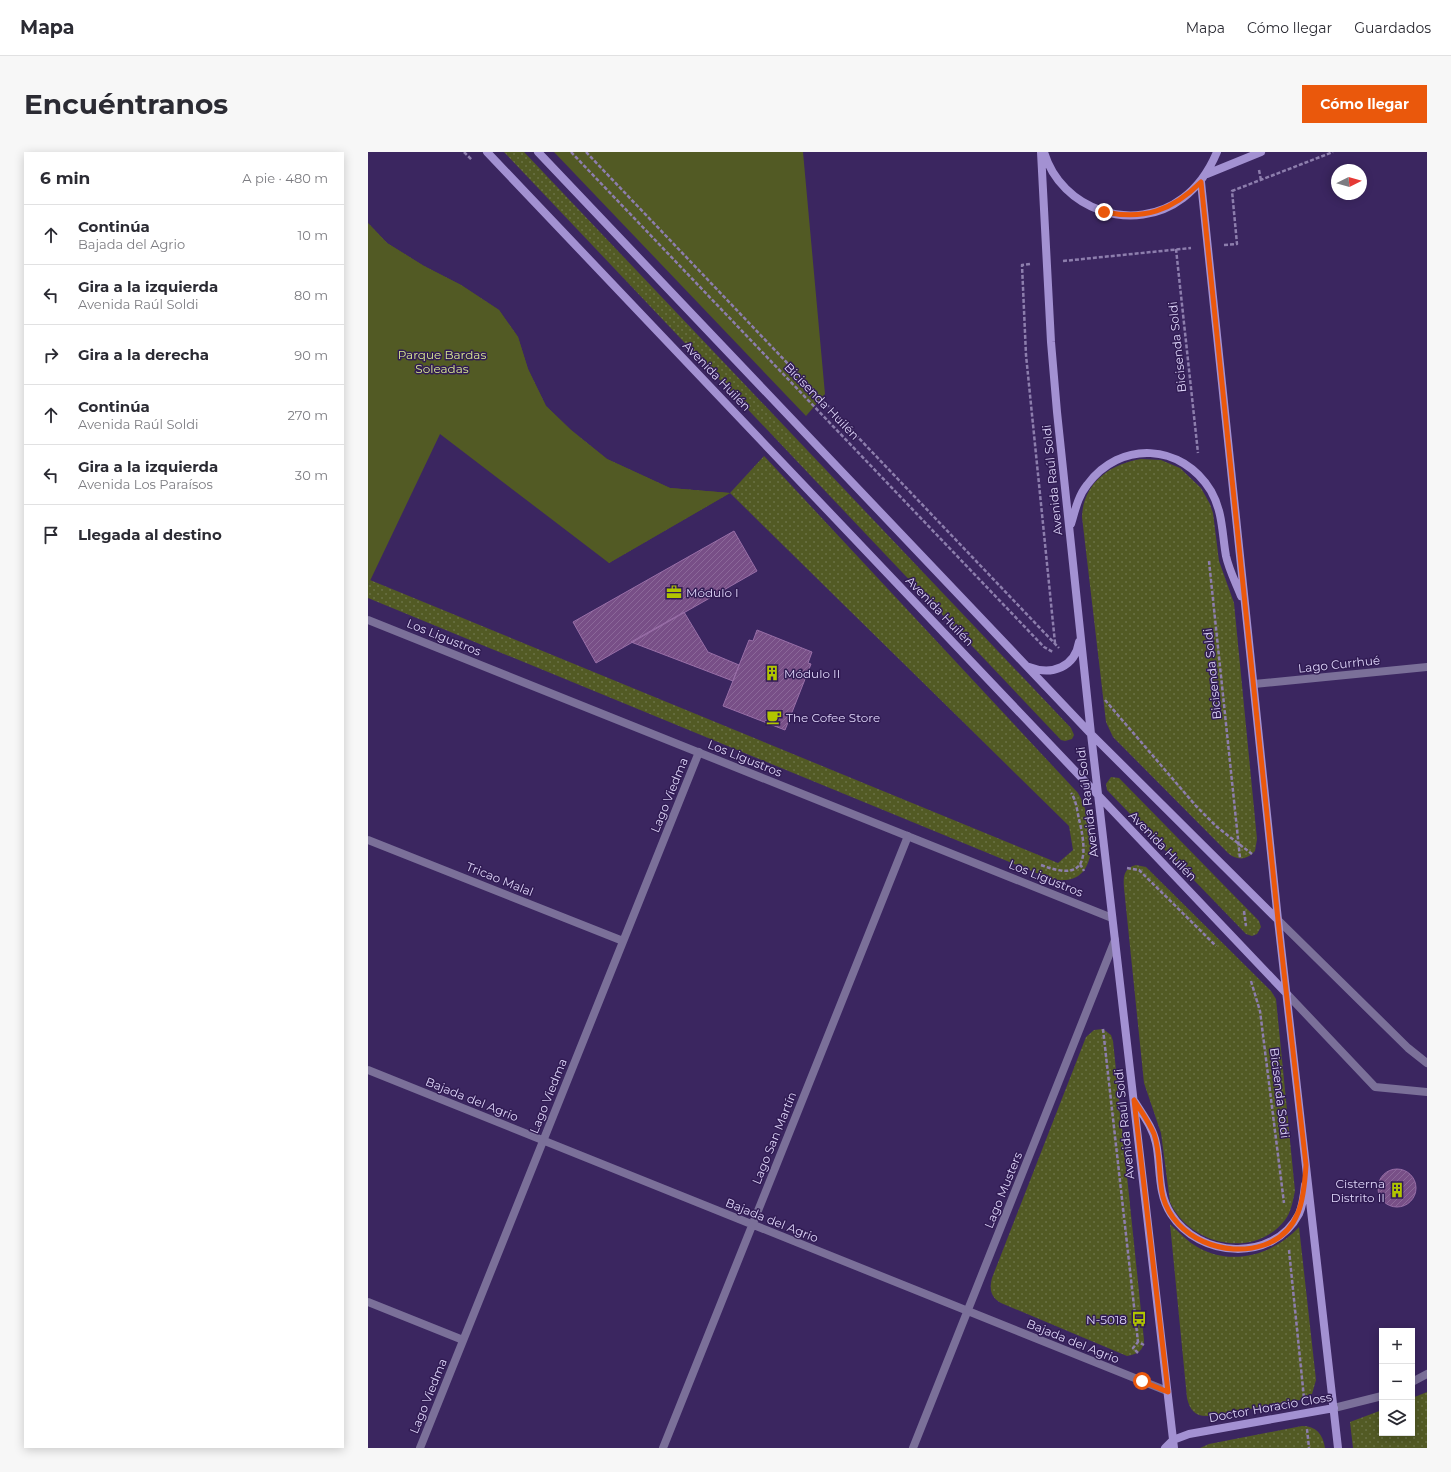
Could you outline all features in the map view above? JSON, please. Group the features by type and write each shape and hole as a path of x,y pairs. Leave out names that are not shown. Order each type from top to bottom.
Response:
{"main road":[{"name":"Avenida Huilén","path":"487,152 1287,994"},
{"name":"Avenida Huilén","path":"538,152 1091,734 1278,920"},
{"name":"Avenida Raúl Soldi","path":"1042,152 1052,359 1091,734 1174,1444"},
{"path":"1042,152 1051,169 1068,191 1090,207 1117,215 1145,214 1158,211 1182,198 1201,182 1217,152"},
{"path":"1206,175 1260,152"},
{"path":"1201,182 1278,920 1338,1448"},
{"path":"1070,528 1078,503 1086,486 1102,468 1121,457 1140,453 1158,454 1177,460 1200,476 1216,501 1222,521 1228,564 1246,608"},
{"path":"1027,666 1038,671 1049,672 1065,666 1074,657 1078,647 1080,625"},
{"path":"1134,1100 1154,1134 1158,1152 1162,1191 1167,1207 1182,1227 1206,1243 1236,1250 1257,1247 1275,1239 1287,1229 1299,1214 1304,1196 1306,1165"},
{"name":"Doctor Horacio Closs","path":"1165,1448 1189,1434 1334,1408"}],"street":[{"name":"Los Ligustros","path":"368,620 1112,918"},
{"name":"Lago Currhué","path":"1254,684 1427,667"},
{"name":"Lago Viedma","path":"420,1448 699,752"},
{"name":"Lago San Martín","path":"663,1448 908,836"},
{"name":"Tricao Malal","path":"368,840 623,941"},
{"name":"Avenida Huilén","path":"1278,920 1408,1048 1427,1063"},
{"name":"Lago Musters","path":"913,1448 1115,940"},
{"name":"Avenida Huilén","path":"1287,994 1375,1087 1427,1092"},
{"name":"Bajada del Agrio","path":"368,1070 1168,1392"},
{"path":"368,1302 463,1340"},
{"path":"1415,1380 1427,1374"},
{"name":"Doctor Horacio Closs","path":"1334,1408 1379,1397"}],"path":[{"path":"464,152 475,163"},
{"name":"Bicisenda Huilén","path":"571,152 1047,650 1058,653"},
{"path":"586,152 1064,653"},
{"path":"1222,245 1237,244 1232,191 1334,152"},
{"path":"1259,170 1261,180"},
{"path":"1062,261 1189,248"},
{"name":"Bicisenda Soldi","path":"1176,250 1198,459"},
{"path":"1030,264 1022,264 1026,355 1055,644"},
{"name":"Bicisenda Soldi","path":"1208,559 1240,859"},
{"path":"1103,698 1196,806 1217,827 1252,854"},
{"path":"1041,865 1064,872 1073,870 1080,864 1083,855 1084,843 1075,801 1069,791"},
{"path":"1080,864 1084,871"},
{"path":"1127,868 1139,870 1218,947"},
{"path":"1244,907 1246,927"},
{"path":"1246,975 1257,986"},
{"name":"Bicisenda Soldi","path":"1250,975 1260,1011 1284,1204"},
{"path":"1103,1029 1138,1342 1133,1348 1138,1353"},
{"path":"1289,1245 1304,1399"},
{"path":"1138,1342 1144,1345"},
{"path":"1307,1426 1309,1448"}],"green space":[{"path":"504,152 524,152 1071,728 1074,735 1072,739 1065,741 1061,740"},
{"path":"554,152 803,152 825,394 806,416"},
{"path":"368,223 387,243 424,266 461,285 499,310 518,337 528,369 546,406 571,430 607,459 670,488 730,493 609,563"},
{"name":"Parque Bardas Soleadas","path":"368,223 387,243 424,266 461,285 499,310 518,337 528,369 546,406 571,430 607,459 670,488 730,493 609,563 440,434 368,585"},
{"path":"764,456 1078,793 1084,805 1091,835 1091,851 1087,864 1080,874 1068,880 1051,879 368,598 368,585 370,580 1058,863 1073,850 1069,826 730,493"},
{"path":"1141,459 1161,460 1180,468 1201,488 1213,513 1219,561 1234,603 1257,839 1255,851 1245,858 1231,856 1113,737 1106,722 1082,517 1087,494 1100,477 1119,465"},
{"path":"1111,777 1119,778 1259,921 1261,927 1257,934 1252,936 1246,934 1107,790 1106,784"},
{"path":"1136,865 1146,867 1271,991 1276,999 1295,1191 1293,1202 1285,1220 1272,1232 1257,1240 1240,1243 1223,1242 1207,1237 1192,1229 1179,1217 1170,1202 1161,1133 1144,1083 1124,888 1125,873 1129,868"},
{"path":"1103,1029 1111,1035 1113,1041 1144,1340 1143,1347 1139,1351 1127,1356 1001,1303 993,1296 991,1290 992,1278 1086,1037 1094,1030"},
{"path":"1170,1224 1191,1243 1205,1251 1233,1257 1248,1256 1262,1252 1275,1246 1299,1227 1316,1380 1312,1394 1300,1400 1209,1416 1197,1414 1192,1410 1187,1398"},
{"path":"1427,1392 1427,1448 1353,1448 1350,1422 1379,1411 1379,1436 1415,1436 1415,1397"},
{"path":"1302,1426 1315,1429 1321,1435 1325,1448 1200,1448 1209,1444"}],"building":[{"name":"Módulo I","path":"734,531 757,571 596,663 573,622"},
{"path":"684,612 708,652 739,665 733,681 631,642"},
{"name":"Módulo II","path":"757,630 812,652 808,663 811,664 785,730 723,706 749,640 753,641"},
{"name":"Cisterna Distrito II","path":"1393,1169 1401,1169 1413,1178 1416,1188 1413,1198 1407,1204 1401,1207 1393,1207 1381,1198 1378,1192 1378,1184 1387,1172"}],"place":[{"name":"Módulo I","path":"674,592"},
{"name":"Módulo II","path":"772,673"},
{"name":"The Cofee Store","path":"774,717"},
{"name":"Cisterna Distrito II","path":"1397,1190"},
{"name":"N-5018","path":"1139,1319"}],"route":[{"path":"1104,212 1131,216 1158,211 1171,206 1193,190 1201,182 1278,920 1306,1165 1302,1206 1299,1214 1287,1229 1267,1244 1257,1247 1236,1250 1216,1247 1197,1239 1190,1234 1176,1221 1167,1207 1162,1191 1158,1152 1154,1134 1134,1100 1168,1392 1142,1381"}]}
